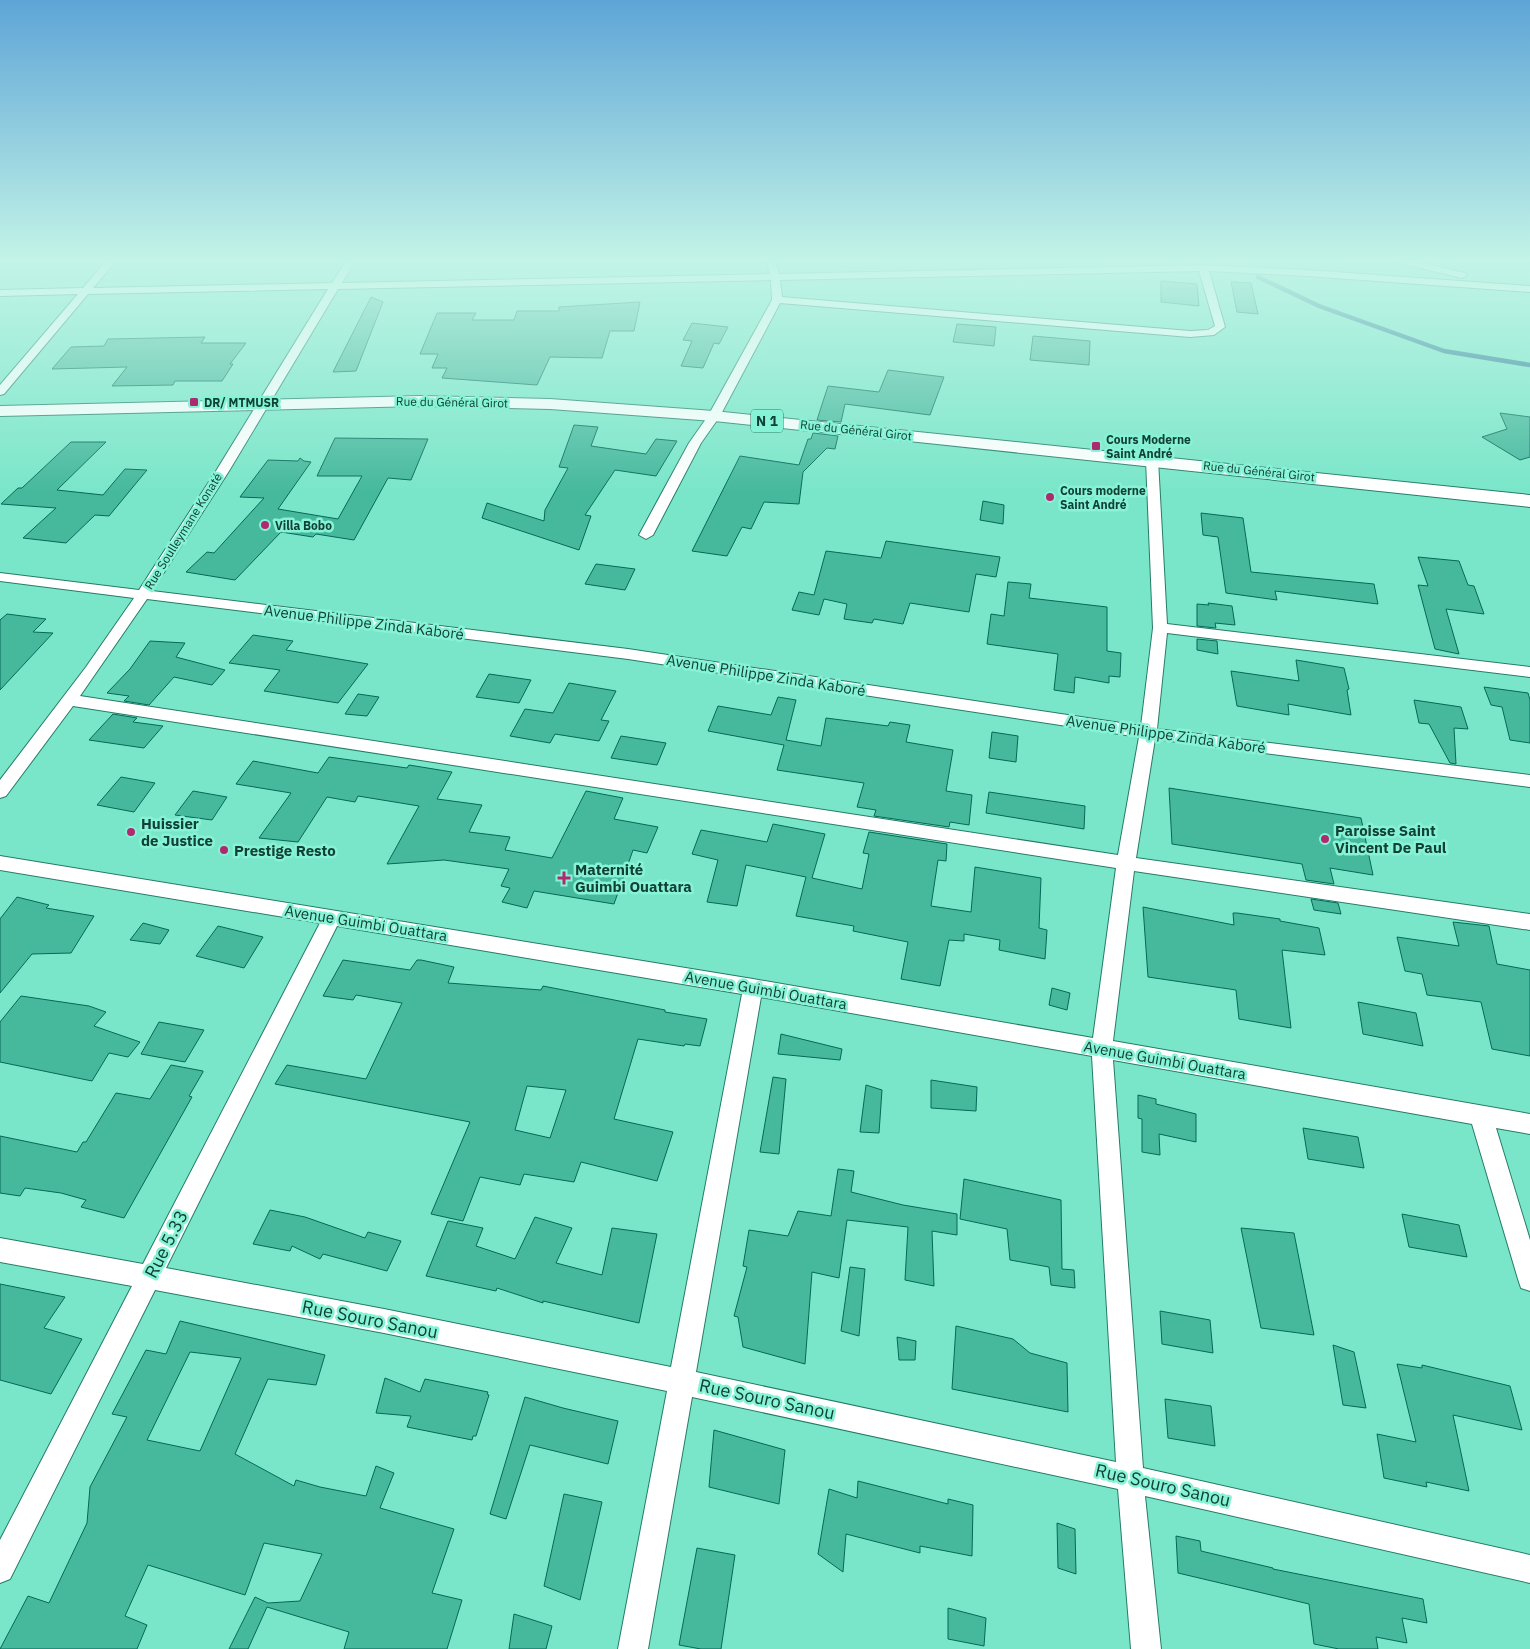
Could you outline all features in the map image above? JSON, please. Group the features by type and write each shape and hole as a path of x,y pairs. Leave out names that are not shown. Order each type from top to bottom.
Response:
{"highway":[{"name":"Rue du Général Girot","path":"0,411 459,402 550,404 714,416 1152,460 1530,501"}],"street":[{"path":"0,392 45,338"},
{"name":"Rue Soulleymane Konaté","path":"0,792 69,700 143,595 304,338"},
{"path":"646,535 695,443 714,416 756,338"},
{"path":"1146,1649 1130,1477 1102,1049 1126,863 1148,733 1160,628 1152,460"},
{"name":"Avenue Philippe Zinda Kaboré","path":"0,577 628,654 1148,733 1530,781"},
{"path":"1160,628 1530,672"},
{"path":"69,700 1126,863 1530,922"},
{"name":"Avenue Guimbi Ouattara","path":"0,863 753,987 1530,1124"},
{"name":"Rue 5.33","path":"0,1569 332,918"},
{"path":"633,1649 753,987"},
{"path":"1481,1116 1530,1279"},
{"name":"Rue Souro Sanou","path":"0,1250 150,1276 681,1380 1130,1477 1530,1569"}],"building":[{"path":"204,338 201,343 246,343 230,364 233,364 222,381 175,381 173,385 112,386 127,367 52,369 71,347 104,346 108,339"},
{"path":"350,338 369,338 356,371 333,372"},
{"path":"427,338 608,338 602,358 550,357 537,385 442,378 447,368 432,368 438,354 420,354"},
{"path":"684,338 722,338 719,344 714,343 703,368 681,366 692,341 683,340"},
{"path":"954,338 995,338 994,346 953,342"},
{"path":"1033,338 1090,341 1089,365 1030,360"},
{"path":"888,370 944,377 930,415 845,404 841,422 817,420 828,386 879,392"},
{"path":"1500,413 1530,417 1530,457 1520,460 1482,437 1507,429"},
{"path":"574,425 598,427 591,446 646,454 656,439 677,441 656,476 615,470 585,515 591,516 579,550 482,518 487,503 544,521 545,510 568,468 559,467"},
{"path":"813,433 838,436 835,449 827,448 803,472 799,504 764,502 751,529 742,527 727,556 692,551 740,456 799,465 808,439 811,439"},
{"path":"335,438 428,439 411,480 388,478 354,540 316,534 313,537 281,532 235,580 186,572 207,552 214,553 264,498 240,497 268,460 298,461 300,458 311,462 278,509 338,519 362,476 317,476"},
{"path":"71,442 106,442 57,490 103,495 125,469 147,470 109,516 95,515 66,543 23,538 56,508 1,504 18,488 22,488"},
{"path":"983,501 1004,505 1003,524 980,520"},
{"path":"1201,513 1243,518 1251,572 1374,584 1378,604 1275,591 1277,600 1226,593 1218,537 1203,535"},
{"path":"886,541 1000,557 996,577 976,574 969,612 910,603 903,624 874,619 872,623 844,619 847,604 824,599 819,615 792,610 799,592 814,595 826,551 881,558"},
{"path":"1418,557 1459,561 1468,585 1474,586 1484,614 1446,609 1459,654 1435,649 1418,585 1428,586"},
{"path":"596,564 635,569 625,590 585,584"},
{"path":"1008,582 1031,584 1029,598 1107,607 1107,651 1121,653 1120,677 1109,676 1109,683 1075,677 1074,693 1054,690 1058,654 987,644 991,614 1004,616"},
{"path":"1208,603 1232,606 1235,625 1215,623 1216,628 1197,626 1197,604 1209,605"},
{"path":"7,614 46,619 33,632 53,633 0,690 0,620"},
{"path":"253,635 293,641 286,650 368,664 338,703 264,691 280,670 229,663"},
{"path":"1197,639 1217,641 1218,654 1197,650"},
{"path":"150,641 185,643 176,657 225,670 212,685 174,677 149,705 124,701 129,696 107,693 130,669"},
{"path":"1296,660 1344,668 1349,689 1347,690 1351,715 1288,704 1289,715 1237,706 1231,671 1299,681"},
{"path":"489,674 531,680 519,703 476,697"},
{"path":"569,683 616,691 601,720 609,721 599,741 555,734 550,743 510,736 525,709 553,713"},
{"path":"1484,687 1528,693 1530,700 1530,743 1510,740 1502,707 1491,705"},
{"path":"358,694 379,697 367,716 345,714"},
{"path":"778,697 796,700 786,740 821,746 826,718 888,726 890,722 910,725 906,742 953,750 946,791 972,795 969,825 950,822 949,827 874,816 876,810 857,807 864,783 777,770 784,745 708,731 718,706 771,715"},
{"path":"1414,700 1461,707 1468,729 1454,728 1456,764 1450,763 1429,724 1419,723"},
{"path":"113,714 137,718 133,722 163,726 144,748 89,740"},
{"path":"992,732 1018,736 1016,762 989,758"},
{"path":"621,736 666,743 657,765 611,758"},
{"path":"329,757 407,768 409,765 452,772 437,799 482,805 469,832 510,837 505,850 552,858 586,791 623,798 614,819 658,827 647,853 633,850 614,904 534,891 527,908 502,902 510,888 501,886 509,869 444,860 387,864 419,806 358,796 355,802 327,797 298,842 259,838 291,793 236,784 253,761 318,773"},
{"path":"121,777 155,783 134,812 97,805"},
{"path":"1169,788 1361,818 1373,875 1330,868 1334,884 1306,880 1302,864 1172,844"},
{"path":"193,791 227,797 212,820 175,815"},
{"path":"989,792 1085,806 1084,829 986,813"},
{"path":"773,824 825,834 812,878 862,889 869,854 863,853 869,832 947,844 946,861 938,860 931,906 971,912 975,867 1041,878 1039,928 1047,930 1045,959 999,950 1000,940 964,934 964,941 949,940 940,986 901,979 908,942 853,931 854,926 796,916 806,877 746,865 737,906 707,902 718,860 692,854 701,830 767,842"},
{"path":"17,897 49,905 46,908 94,916 71,953 32,954 0,993 0,919"},
{"path":"1311,899 1338,903 1341,914 1314,910"},
{"path":"1143,907 1234,925 1233,913 1237,913 1280,919 1280,921 1319,928 1325,955 1282,950 1291,1028 1239,1019 1236,990 1148,977"},
{"path":"1453,922 1489,926 1497,964 1530,970 1530,1056 1492,1049 1481,1002 1427,995 1422,974 1405,971 1397,937 1459,946"},
{"path":"143,923 169,930 160,944 130,940"},
{"path":"218,926 263,937 244,968 196,956"},
{"path":"343,960 410,970 417,960 421,960 454,967 448,983 541,990 543,986 707,1019 700,1046 685,1044 684,1046 638,1039 614,1119 673,1132 657,1181 581,1162 574,1182 524,1174 520,1185 480,1177 463,1221 431,1214 470,1122 275,1084 287,1065 366,1079 402,1003 356,995 353,1000 323,996","holes":["527,1086 566,1090 550,1138 515,1130"]},
{"path":"1052,988 1070,993 1067,1010 1049,1005"},
{"path":"21,996 89,1006 106,1012 94,1026 140,1042 128,1057 109,1053 92,1081 0,1062 0,1022"},
{"path":"1358,1002 1416,1013 1423,1046 1363,1034"},
{"path":"159,1022 204,1030 185,1062 141,1054"},
{"path":"781,1034 842,1049 840,1060 778,1054"},
{"path":"171,1065 203,1072 189,1096 192,1097 124,1218 81,1207 86,1200 61,1193 25,1188 20,1196 0,1193 0,1136 77,1152 83,1142 86,1142 116,1093 150,1099"},
{"path":"773,1077 786,1079 779,1154 760,1152"},
{"path":"931,1080 977,1087 976,1111 931,1108"},
{"path":"866,1085 882,1090 879,1133 860,1132"},
{"path":"1138,1095 1156,1099 1156,1104 1196,1114 1196,1142 1159,1134 1160,1155 1142,1152 1142,1119 1138,1118"},
{"path":"1303,1128 1358,1137 1364,1168 1308,1159"},
{"path":"838,1169 854,1171 851,1192 903,1205 957,1214 957,1235 932,1231 934,1286 905,1280 908,1227 847,1220 839,1278 812,1272 805,1364 743,1347 738,1317 734,1316 747,1267 743,1266 749,1230 788,1236 798,1211 831,1216"},
{"path":"964,1179 1061,1200 1062,1269 1074,1270 1075,1288 1051,1285 1049,1267 1010,1260 1007,1229 960,1219"},
{"path":"270,1210 305,1217 365,1238 368,1232 401,1241 387,1271 323,1254 320,1259 292,1246 290,1251 253,1244"},
{"path":"1402,1214 1459,1225 1467,1257 1409,1247"},
{"path":"535,1217 572,1228 556,1263 602,1275 612,1228 657,1234 639,1323 543,1301 543,1303 497,1288 496,1291 426,1276 448,1221 483,1228 476,1246 515,1259"},
{"path":"1241,1228 1294,1233 1314,1335 1261,1328"},
{"path":"850,1267 865,1269 859,1336 841,1331"},
{"path":"0,1284 65,1297 44,1328 82,1339 51,1394 0,1380"},
{"path":"1160,1311 1210,1320 1213,1353 1162,1344"},
{"path":"180,1321 325,1355 316,1385 268,1379 235,1454 294,1486 296,1480 366,1496 376,1466 394,1473 380,1508 454,1529 432,1593 462,1600 447,1649 344,1649 349,1632 267,1607 248,1649 229,1649 255,1597 268,1603 300,1601 322,1554 264,1543 245,1595 148,1565 125,1616 147,1625 137,1649 0,1649 28,1596 49,1603 87,1523 90,1487 127,1417 112,1414 146,1350 166,1354","holes":["190,1352 241,1358 200,1451 147,1440"]},
{"path":"956,1326 1013,1339 1030,1353 1067,1363 1068,1412 952,1389"},
{"path":"897,1337 916,1341 915,1360 899,1360"},
{"path":"1333,1345 1354,1352 1366,1408 1343,1405"},
{"path":"1397,1364 1422,1368 1422,1365 1510,1386 1522,1430 1453,1415 1469,1491 1426,1482 1427,1487 1384,1478 1377,1434 1416,1442"},
{"path":"385,1378 420,1392 425,1379 488,1392 487,1394 489,1395 476,1436 473,1436 472,1440 407,1427 411,1416 376,1413"},
{"path":"525,1397 618,1421 608,1464 530,1445 506,1519 490,1514"},
{"path":"1165,1399 1211,1406 1215,1446 1168,1438"},
{"path":"714,1430 785,1450 779,1504 709,1487"},
{"path":"858,1481 948,1504 948,1499 973,1505 972,1556 920,1546 920,1553 846,1534 843,1572 818,1554 829,1489 857,1498"},
{"path":"564,1494 602,1502 580,1600 544,1586"},
{"path":"1057,1523 1075,1529 1076,1574 1058,1568"},
{"path":"1176,1536 1200,1541 1201,1551 1273,1569 1423,1599 1427,1623 1402,1618 1407,1643 1376,1637 1378,1649 1339,1649 1314,1644 1309,1604 1178,1573"},
{"path":"697,1548 735,1555 721,1649 701,1649 679,1645"},
{"path":"948,1608 986,1618 984,1646 948,1639"},
{"path":"514,1614 552,1626 546,1649 509,1649"}],"waterway":[{"path":"1408,338 1444,351 1530,365"}],"place":[{"name":"DR/ MTMUSR","path":"194,402"},
{"name":"Cours Moderne Saint André","path":"1096,446"},
{"name":"Cours moderne Saint André","path":"1050,497"},
{"name":"Villa Bobo","path":"265,525"},
{"name":"Huissier de Justice","path":"131,832"},
{"name":"Paroisse Saint Vincent De Paul","path":"1325,839"},
{"name":"Prestige Resto","path":"224,850"},
{"name":"Maternité Guimbi Ouattara","path":"564,878"}]}
